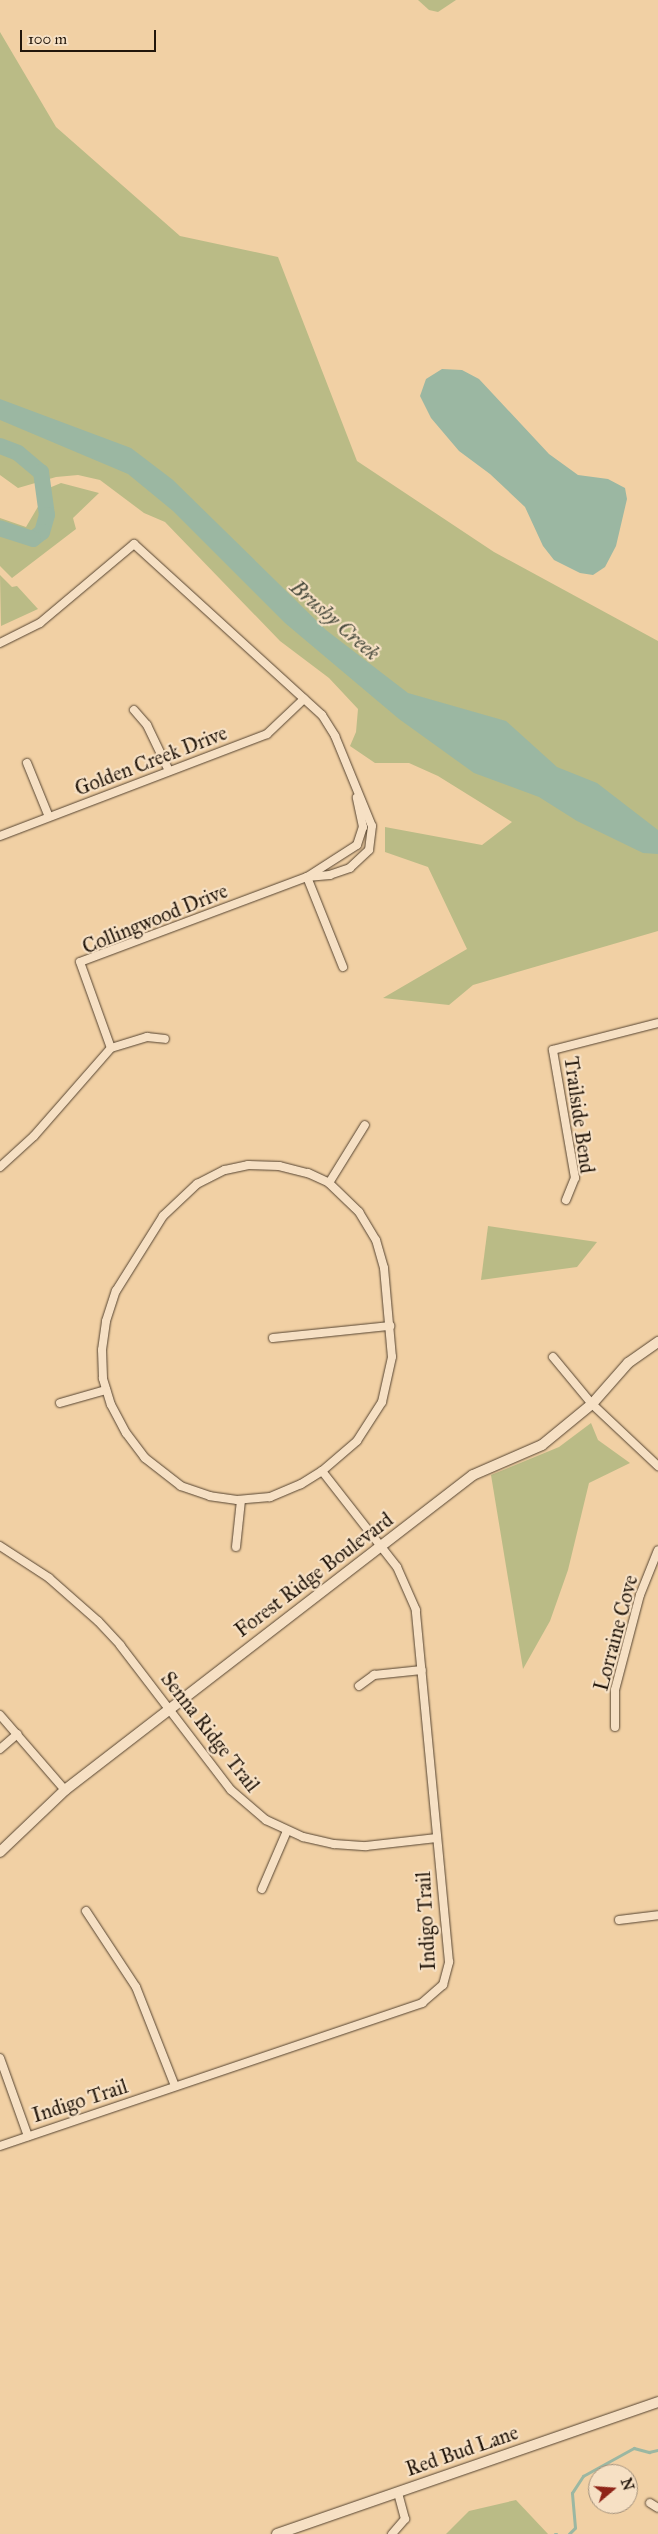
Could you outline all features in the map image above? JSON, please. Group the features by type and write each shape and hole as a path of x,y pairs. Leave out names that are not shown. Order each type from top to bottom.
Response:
{"street":[{"name":"Collingwood Drive","path":"0,643 40,623 134,544 322,716 336,736 372,826 369,850 350,868 330,875 307,877"},
{"name":"Golden Creek Drive","path":"0,836 267,734 304,699"},
{"path":"134,710 147,725 169,771"},
{"path":"27,763 49,817"},
{"name":"Collingwood Drive","path":"111,1048 80,962 307,877 357,845 363,827 353,782"},
{"path":"307,877 343,967"},
{"name":"Trailside Bend","path":"566,1200 575,1178 553,1050 658,1023"},
{"path":"0,1167 34,1136 111,1048 147,1036 165,1039"},
{"path":"329,1183 365,1126"},
{"path":"248,1166 294,1168 329,1183 359,1212 376,1240 384,1268 390,1326 391,1372 382,1402 357,1441 322,1471 286,1492 241,1500 195,1492 157,1468 126,1433 106,1390 102,1350 110,1306 119,1284 162,1216 184,1193 210,1176 248,1166"},
{"path":"272,1338 390,1326"},
{"name":"Forest Ridge Boulevard","path":"0,1852 65,1790 473,1475 542,1445 592,1404 628,1363 658,1342"},
{"path":"553,1357 592,1404 658,1466"},
{"path":"60,1403 106,1390"},
{"name":"Indigo Trail","path":"0,2146 422,2003 435,1995 443,1985 449,1967 414,1602 401,1574 382,1546 322,1471"},
{"path":"236,1547 241,1500"},
{"name":"Senna Ridge Trail","path":"0,1546 49,1578 98,1621 242,1801 287,1832 350,1845 437,1838"},
{"name":"Lorraine Cove","path":"615,1727 615,1690 640,1594 658,1550"},
{"path":"359,1686 374,1675 422,1670"},
{"path":"0,1715 65,1790"},
{"path":"0,1749 17,1734"},
{"path":"262,1889 287,1832"},
{"path":"86,1911 136,1987 175,2086"},
{"path":"619,1920 658,1916"},
{"path":"0,2058 28,2136"},
{"name":"Red Bud Lane","path":"277,2534 658,2402"},
{"path":"392,2534 405,2519 398,2492"},
{"path":"650,2503 658,2508"}],"green space":[{"path":"418,0 456,0 438,12 429,10"},
{"path":"0,32 56,127 180,236 278,257 357,461 494,552 658,641 658,931 473,985 449,1005 383,998 467,949 428,867 385,852 385,827 482,845 512,822 438,776 409,763 375,763 350,746 356,732 358,709 329,678 280,641 165,522 144,513 100,480 78,475 56,477 18,488 0,475"},
{"path":"61,483 99,493 73,518 76,529 12,578 0,566 0,518 26,527 49,488"},
{"path":"0,575 12,587 17,586 38,609 1,626"},
{"path":"488,1226 597,1242 577,1267 481,1280"},
{"path":"591,1423 598,1440 630,1463 589,1483 568,1570 550,1621 523,1669 491,1475 559,1447"},
{"path":"516,2500 548,2534 446,2534 469,2511"}],"shaded area":[{"path":"442,369 462,370 479,379 549,454 578,475 608,479 625,488 627,499 616,546 605,567 593,575 580,573 554,560 543,546 525,507 490,474 459,451 431,418 420,396 426,379"},
{"path":"0,399 131,448 173,480 326,630 408,693 506,721 557,767 597,783 658,830 658,854 643,853 577,821 539,797 474,773 399,719 285,623 173,511 128,474 0,420"}],"waterway":[{"path":"0,446 18,453 41,472 47,515 42,532 33,539 0,528"},
{"path":"569,2534 575,2528 572,2493 583,2476 634,2448 649,2452 658,2450"}],"water label":[{"name":"Brushy Creek","path":"335,620"}]}
